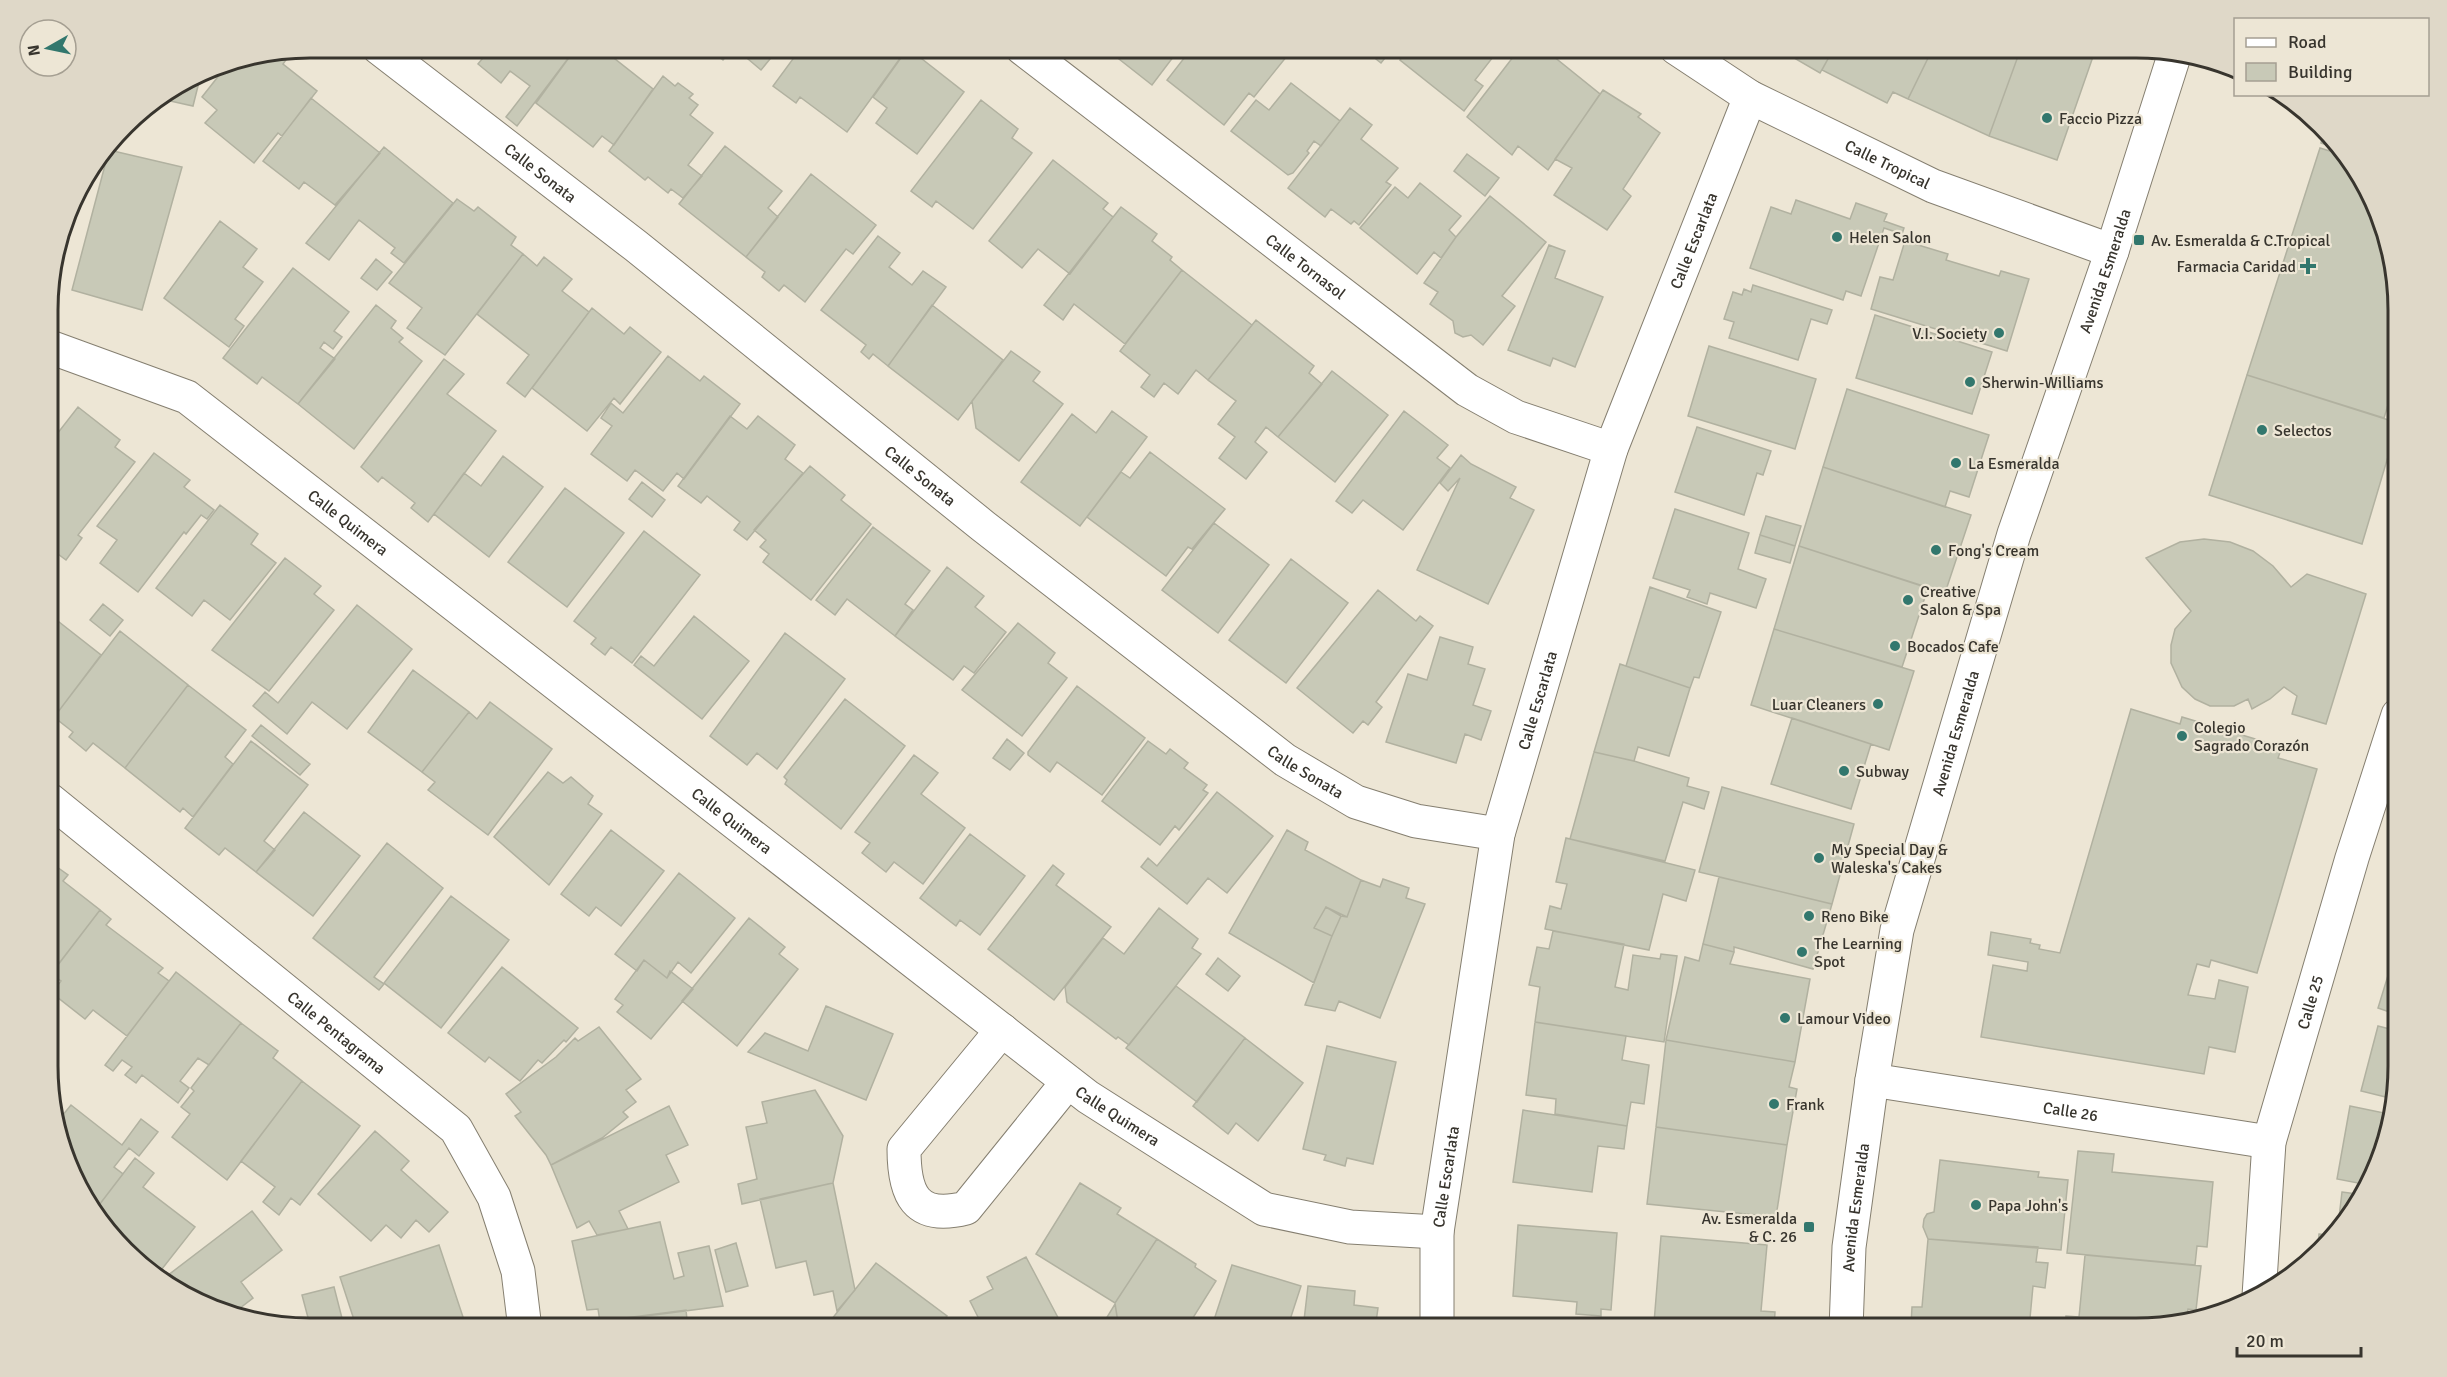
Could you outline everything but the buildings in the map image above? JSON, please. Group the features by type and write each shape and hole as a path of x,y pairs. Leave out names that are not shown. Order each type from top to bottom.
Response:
{"street":[{"name":"Calle Sonata","path":"393,58 636,246 983,526 1285,760 1356,802 1416,821 1498,834"},
{"name":"Calle Tornasol","path":"1035,58 1467,390 1516,417 1611,449"},
{"name":"Calle Tropical","path":"1691,58 1750,97 1933,186 2112,250"},
{"name":"Avenida Esmeralda","path":"1846,1318 1849,1246 1872,1080 1897,930 1933,800 2014,534 2112,250 2172,61"},
{"name":"Calle Escarlata","path":"1437,1318 1437,1232 1498,834 1611,449 1750,97"},
{"name":"Calle Quimera","path":"58,350 187,397 1002,1030 1067,1083 1264,1209 1350,1227 1437,1232"},
{"name":"Calle 25","path":"2260,1286 2269,1143 2352,858 2388,746"},
{"name":"Calle Pentagrama","path":"58,806 456,1129 494,1197 518,1271 524,1318"},
{"path":"1002,1030 904,1149 906,1182 913,1198 920,1206 951,1212 966,1208 1067,1083"},
{"name":"Calle 26","path":"1872,1080 2269,1143"}],"place":[{"name":"Faccio Pizza","path":"2047,118"},
{"name":"Helen Salon","path":"1837,237"},
{"name":"Av. Esmeralda & C.Tropical","path":"2139,240"},
{"name":"Farmacia Caridad","path":"2308,266"},
{"name":"V.I. Society","path":"1999,333"},
{"name":"Sherwin-Williams","path":"1970,382"},
{"name":"Selectos","path":"2262,430"},
{"name":"La Esmeralda","path":"1956,463"},
{"name":"Fong's Cream","path":"1936,550"},
{"name":"Creative Salon & Spa","path":"1908,600"},
{"name":"Bocados Cafe","path":"1895,646"},
{"name":"Luar Cleaners","path":"1878,704"},
{"name":"Colegio Sagrado Corazón","path":"2182,736"},
{"name":"Subway","path":"1844,771"},
{"name":"My Special Day & Waleska's Cakes","path":"1819,858"},
{"name":"Reno Bike","path":"1809,916"},
{"name":"The Learning Spot","path":"1802,952"},
{"name":"Lamour Video","path":"1785,1018"},
{"name":"Frank","path":"1774,1104"},
{"name":"Papa John's","path":"1976,1205"},
{"name":"Av. Esmeralda & C. 26","path":"1809,1227"}]}
